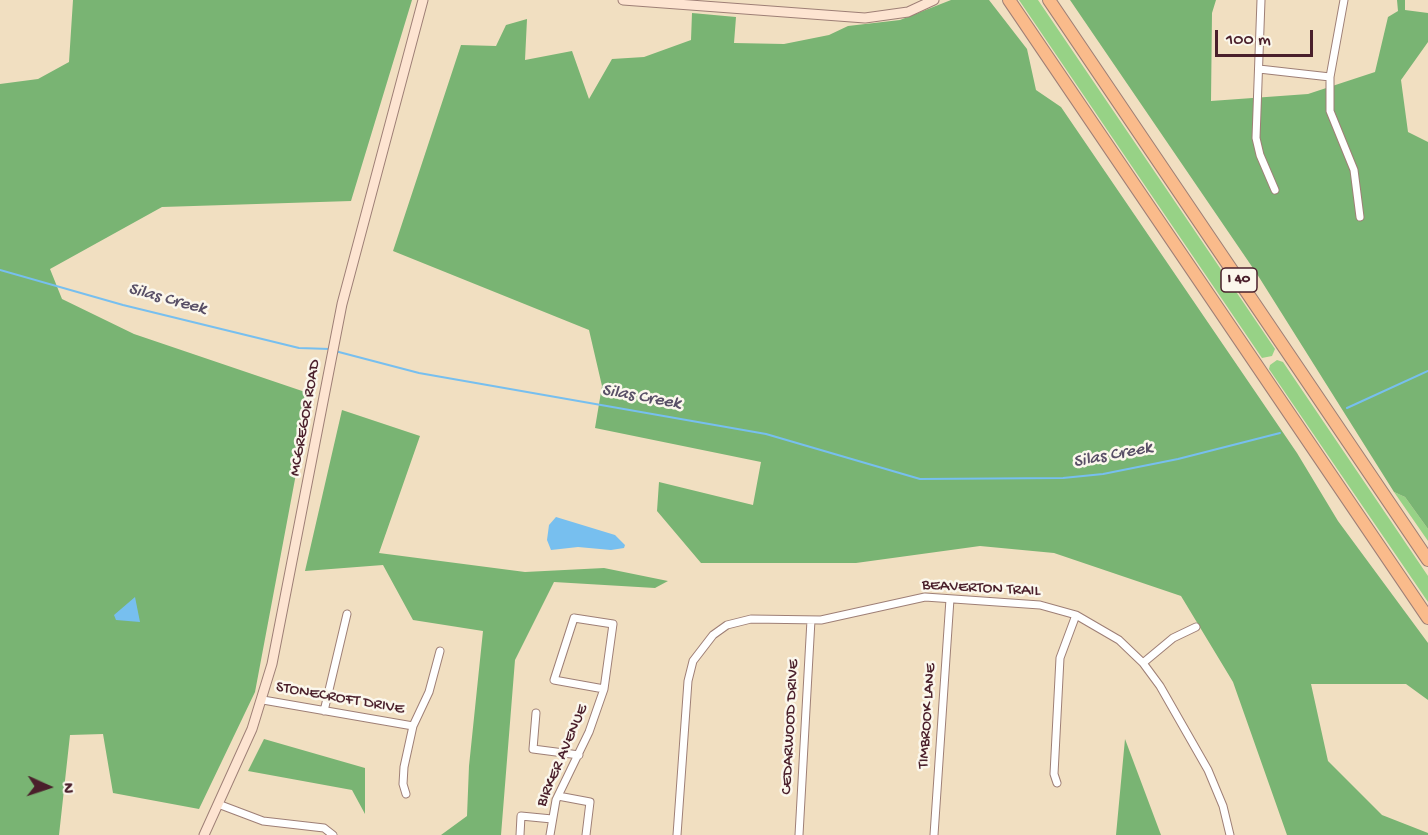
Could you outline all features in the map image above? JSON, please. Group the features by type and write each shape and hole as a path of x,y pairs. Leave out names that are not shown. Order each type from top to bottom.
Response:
{"highway":[{"name":"I 40","path":"1009,0 1428,618"},
{"name":"I 40","path":"1049,0 1428,560"}],"street":[{"name":"MCGREGOR ROAD","path":"204,835 263,700 298,542 342,304 423,0"},
{"path":"623,0 865,18 908,12 934,0"},
{"path":"1261,0 1256,138 1260,155 1275,190"},
{"path":"1344,0 1330,77 1330,111 1354,170 1360,217"},
{"path":"1259,69 1330,77"},
{"name":"BEAVERTON TRAIL","path":"677,835 688,681 697,653 720,630 739,622 765,618 811,620 877,609 924,597 1025,603 1076,615 1106,631 1143,663 1160,686 1208,770 1223,806 1230,835"},
{"name":"TIMBROOK LANE","path":"934,835 950,599"},
{"path":"324,711 347,614"},
{"path":"1057,783 1054,774 1060,658 1076,615"},
{"name":"BIRKER AVENUE","path":"550,835 558,796 579,755 604,689 613,624 574,618 554,680 604,689"},
{"name":"CEDARWOOD DRIVE","path":"799,835 811,620"},
{"path":"1143,663 1173,638 1196,627"},
{"path":"406,794 403,784 404,767 413,726 429,692 440,651"},
{"name":"STONECROFT DRIVE","path":"263,700 413,726"},
{"path":"536,713 533,749 579,755"},
{"path":"558,796 590,802 586,835"},
{"path":"218,804 263,821 324,828 333,835"},
{"path":"520,835 521,816 552,819"}],"green space":[{"path":"73,0 412,0 351,201 162,207 50,269 62,299 134,334 311,394 255,692 199,809 113,793 103,734 70,735 59,835 0,835 0,84 38,79 69,62"},
{"path":"951,0 989,0 1027,49 1036,90 1061,107 1297,453 1338,521 1428,643 1428,700 1406,684 1311,684 1328,761 1382,815 1428,833 1428,835 1287,835 1233,682 1181,596 1054,553 980,546 856,563 701,563 657,511 659,482 753,505 761,462 595,428 602,386 589,330 393,251 461,45 496,46 506,25 527,19 525,60 572,51 589,99 612,59 644,57 691,40 692,13 736,17 734,43 784,44 829,35 848,26 900,20"},
{"path":"1019,0 1038,0 1275,349 1272,356 1262,358"},
{"path":"1070,0 1216,0 1212,13 1211,101 1308,94 1375,72 1388,17 1398,11 1397,0 1405,0 1405,10 1428,13 1428,42 1401,80 1408,132 1428,142 1428,529 1405,497 1394,492 1257,274"},
{"path":"1277,360 1283,362 1428,576 1428,602 1269,369 1270,365"},
{"path":"342,410 420,436 379,553 525,572 604,568 668,581 655,588 554,582 515,660 501,835 441,835 467,816 469,766 483,631 413,620 383,565 305,571"},
{"path":"1394,492 1405,497 1428,529 1428,541"},
{"path":"264,739 365,768 365,814 352,790 248,771"},
{"path":"1125,739 1161,835 1116,835"}],"water":[{"path":"556,517 615,535 625,545 624,548 611,550 578,547 551,550 547,540 549,525"},
{"path":"135,597 140,622 116,620 114,615"}],"waterway":[{"name":"Silas Creek","path":"0,270 123,305 299,348 330,349"},
{"name":"Silas Creek","path":"335,351 419,373 766,434 920,479 1063,478 1103,474 1178,459 1280,433"},
{"name":"Silas Creek","path":"1347,408 1428,371"}]}
